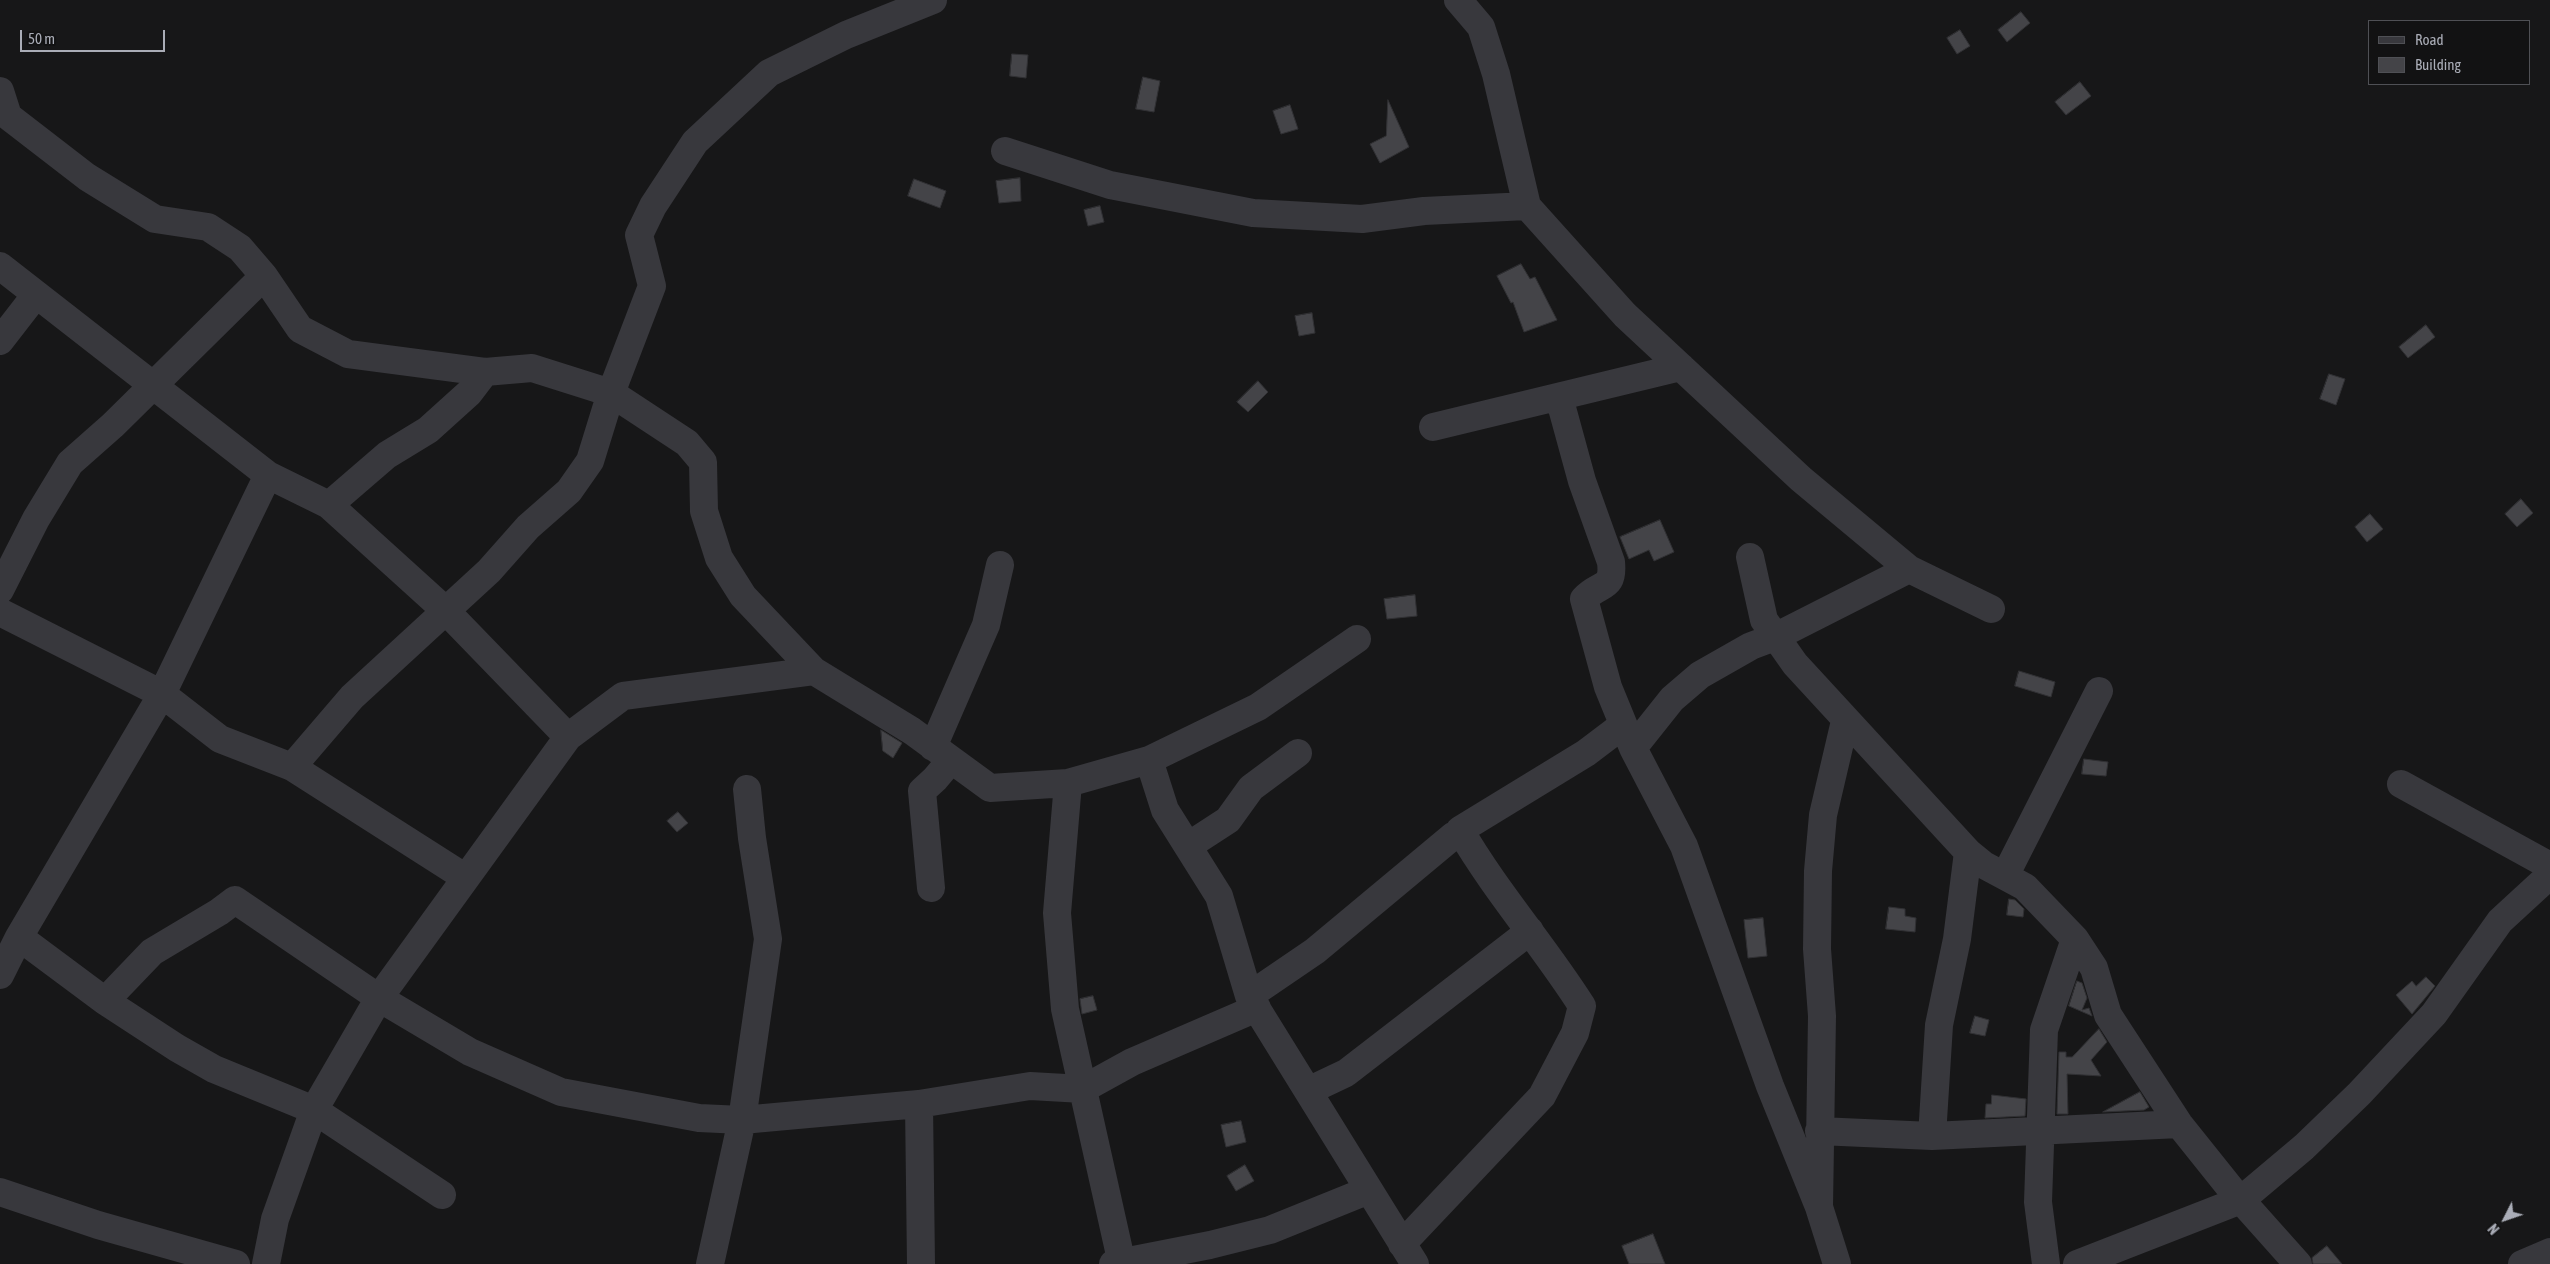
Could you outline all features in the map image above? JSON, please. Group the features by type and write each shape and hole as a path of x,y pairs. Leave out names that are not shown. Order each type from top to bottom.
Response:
{"street":[{"path":"292,767 352,697 489,571 528,528 569,491 590,461 611,393 652,286 639,235 653,206 695,142 769,73 846,35 933,0"},
{"path":"1458,0 1482,27 1496,74 1527,206 1625,315 1801,479 1910,569 1991,609"},
{"path":"0,91 8,116 87,177 155,219 208,227 240,248 264,276 300,329 348,354 485,372 532,368 611,393 687,443 703,462 704,511 719,558 743,596 814,671 912,731 990,788 1068,783 1149,760 1258,707 1357,639"},
{"path":"1005,151 1110,185 1253,212 1362,219 1424,211 1527,206"},
{"path":"0,266 268,475 329,505 446,610 568,736"},
{"path":"0,590 36,519 70,463 264,276"},
{"path":"0,341 31,301"},
{"path":"1433,427 1681,367"},
{"path":"329,505 387,455 428,430 469,393 485,372"},
{"path":"1559,397 1582,481 1611,562 1612,576 1609,583 1592,590 1584,599 1608,687 1628,737 1684,846 1770,1086 1819,1207 1837,1264"},
{"path":"0,975 19,938 162,694 268,475"},
{"path":"1750,557 1764,620 1795,664 1968,852 1984,865 2025,887 2075,939 2094,968 2108,1016 2179,1124 2241,1200 2298,1264"},
{"path":"931,888 922,791 935,780 942,753 986,625 1000,565"},
{"path":"1149,760 1165,810 1220,896 1253,1002 1409,1254 1542,1096 1575,1033 1582,1006 1476,857 1460,830 1586,754 1628,737 1700,675 1751,646 1775,637 1910,569"},
{"path":"0,612 162,694 220,739 292,767 466,878"},
{"path":"266,1264 275,1219 314,1110 380,998 568,736 623,696 814,671"},
{"path":"2005,876 2099,690"},
{"path":"1819,1207 1822,1016 1817,949 1818,871 1823,815 1846,721"},
{"path":"1188,846 1228,820 1251,788 1298,753"},
{"path":"1068,783 1057,913 1066,1009 1119,1263 1210,1246 1270,1230 1369,1190"},
{"path":"2401,784 2550,866"},
{"path":"710,1264 742,1120 768,940 752,838 747,789"},
{"path":"104,1001 152,952 219,912 235,900 380,998 470,1052 561,1092 699,1118 742,1120 919,1104 1030,1086 1083,1089 1132,1062 1253,1002 1453,836"},
{"path":"1932,1136 1939,1025 1957,939 1968,852"},
{"path":"2077,1264 2241,1200 2304,1147 2359,1094 2434,1014 2500,922 2550,875"},
{"path":"1308,1090 1346,1073 1530,931"},
{"path":"19,938 104,1001 214,1070 314,1110 442,1195"},
{"path":"2046,1264 2038,1202 2044,1030 2075,939"},
{"path":"919,1104 921,1264"},
{"path":"1819,1131 1932,1136 2179,1124"},
{"path":"0,1192 98,1225 236,1264"},
{"path":"2522,1264 2550,1252"}],"building":[{"path":"2021,12 2030,23 2007,42 1998,30"},
{"path":"1960,30 1970,46 1957,54 1947,38"},
{"path":"1012,54 1028,55 1026,78 1010,76"},
{"path":"1143,77 1160,81 1154,112 1136,109"},
{"path":"2080,82 2091,96 2066,115 2055,102"},
{"path":"1388,100 1409,147 1380,163 1370,144 1386,136"},
{"path":"1290,105 1298,129 1281,134 1273,111"},
{"path":"1020,178 1021,201 999,203 996,181"},
{"path":"914,179 946,191 940,208 908,196"},
{"path":"1100,206 1104,222 1088,226 1084,210"},
{"path":"1521,264 1530,279 1535,277 1557,320 1524,332 1513,302 1511,303 1497,276"},
{"path":"1312,313 1315,333 1299,336 1295,316"},
{"path":"2426,325 2435,337 2408,358 2399,347"},
{"path":"2329,374 2345,379 2336,405 2320,399"},
{"path":"1258,381 1268,392 1248,412 1237,402"},
{"path":"2521,499 2533,513 2517,527 2505,514"},
{"path":"2370,514 2383,529 2367,542 2355,527"},
{"path":"1660,520 1674,552 1654,561 1649,550 1629,559 1620,537"},
{"path":"1415,595 1417,616 1387,619 1384,599"},
{"path":"2019,671 2055,682 2051,697 2015,686"},
{"path":"881,730 902,743 893,758 883,751"},
{"path":"2084,759 2108,762 2106,776 2082,774"},
{"path":"678,812 688,823 677,832 667,821"},
{"path":"2009,899 2015,900 2024,909 2023,917 2007,915"},
{"path":"1889,907 1905,909 1905,916 1916,918 1915,932 1886,929"},
{"path":"1763,918 1767,956 1748,958 1744,920"},
{"path":"2426,977 2435,986 2412,1014 2396,995 2412,981 2416,986"},
{"path":"2077,981 2082,983 2087,998 2082,1010 2089,1008 2092,1016 2069,1006"},
{"path":"1093,996 1097,1010 1082,1014 1080,999"},
{"path":"1975,1016 1989,1020 1985,1036 1970,1033"},
{"path":"2099,1029 2107,1042 2091,1060 2101,1076 2067,1074 2068,1114 2057,1114 2059,1052 2066,1052 2066,1057 2072,1057"},
{"path":"2140,1092 2149,1107 2144,1110 2103,1112"},
{"path":"1992,1095 2026,1099 2025,1116 1985,1118 1986,1104 1991,1104"},
{"path":"1241,1121 1246,1142 1226,1147 1221,1125"},
{"path":"1245,1165 1254,1181 1236,1191 1227,1176"},
{"path":"1653,1234 1665,1264 1629,1264 1622,1246"},
{"path":"2327,1246 2342,1264 2313,1264 2312,1258"}]}
